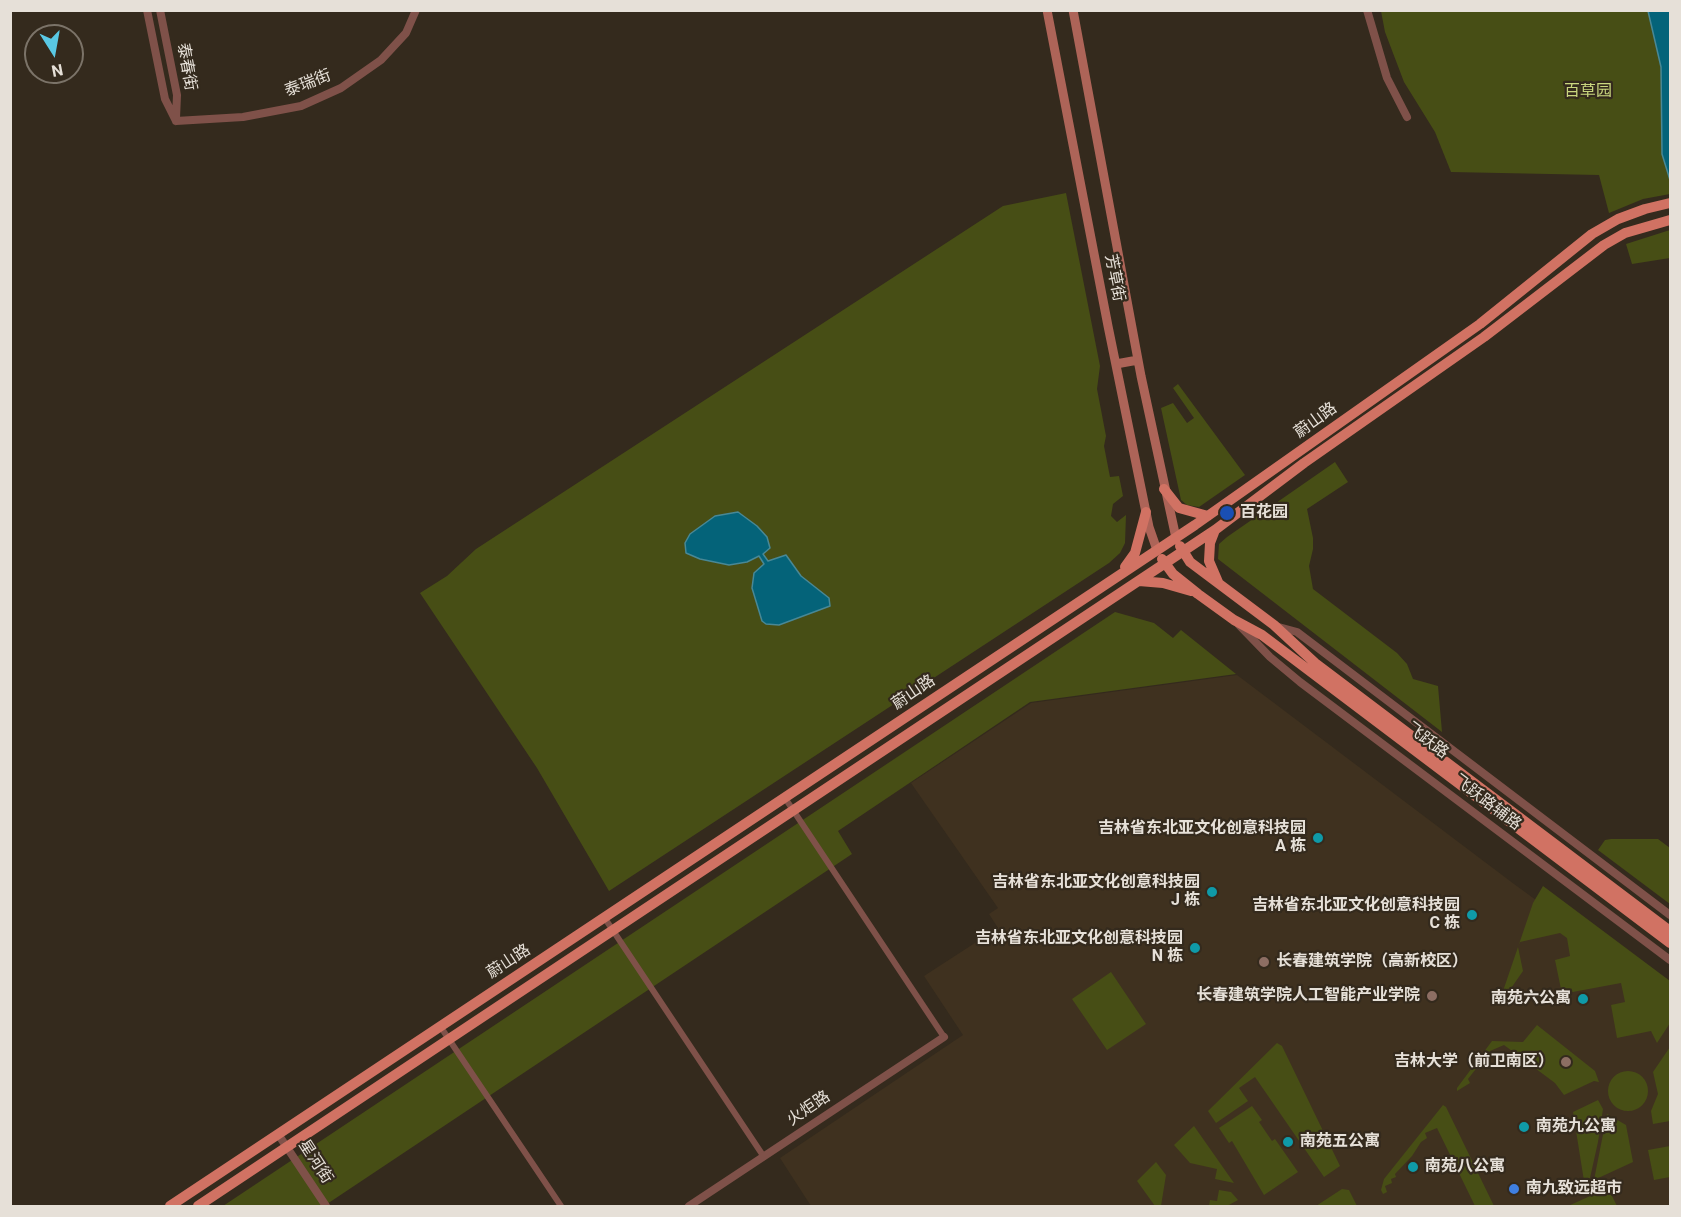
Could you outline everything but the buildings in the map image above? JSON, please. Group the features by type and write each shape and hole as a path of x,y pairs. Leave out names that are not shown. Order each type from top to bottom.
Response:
{"main road":[{"name":"芳草街","path":"1047,10 1146,512 1157,550"},
{"name":"芳草街","path":"1073,10 1138,360 1176,537"},
{"name":"蔚山路","path":"170,1206 1208,516 1480,324 1592,234 1618,219 1671,203"},
{"name":"蔚山路","path":"198,1206 1215,530 1304,463 1484,337 1604,245 1633,230 1671,220"},
{"path":"1116,364 1138,360"},
{"path":"1164,489 1179,508 1208,516"},
{"path":"1119,574 1135,553 1146,512"},
{"path":"1215,530 1210,543 1209,561 1218,582"},
{"name":"飞跃路","path":"1176,537 1183,551 1195,566 1274,625 1315,663 1671,931"},
{"path":"1157,550 1164,564"},
{"name":"飞跃路","path":"1164,564 1198,594 1234,620 1262,635 1671,943"},
{"path":"1139,581 1163,583 1198,594"}],"street":[{"name":"泰春街","path":"147,10 165,99 176,121"},
{"name":"泰春街","path":"160,10 177,95 176,121"},
{"name":"泰瑞街","path":"176,121 243,117 302,106 340,88 381,60 406,33 416,10"},
{"path":"1368,10 1374,40 1387,78 1407,117"},
{"name":"飞跃路辅路","path":"1234,620 1283,669 1671,960"},
{"name":"飞跃路辅路","path":"1274,625 1297,632 1671,915"},
{"path":"1398,755 1424,757"},
{"path":"1469,791 1485,820"},
{"path":"785,798 944,1037"},
{"path":"604,917 764,1157"},
{"path":"440,1025 561,1206"},
{"name":"火炬路","path":"689,1206 944,1037"},
{"name":"星河街","path":"278,1134 326,1206"}],"shaded area":[{"path":"1237,675 1514,884 1670,998 1670,1206 811,1206 780,1158 963,1035 924,976 998,928 989,914 998,908 911,783 1031,703"}],"green space":[{"name":"百草园","path":"1381,11 1670,11 1670,194 1643,199 1609,213 1599,175 1451,172 1435,132 1404,82 1385,32"},
{"path":"1066,193 1100,366 1097,389 1106,436 1104,446 1110,477 1119,476 1123,496 1113,504 1111,516 1117,522 1126,515 1125,543 1120,553 1109,563 609,891 537,768 420,593 447,576 476,549 1003,206"},
{"path":"1670,230 1670,258 1632,264 1626,244"},
{"path":"1178,384 1245,475 1199,507 1187,505 1181,500 1161,408 1173,403 1187,423 1194,418 1173,388"},
{"path":"1335,462 1348,482 1307,509 1313,538 1309,566 1313,589 1397,653 1407,664 1413,679 1438,686 1442,732 1218,559 1219,544 1227,537"},
{"path":"1115,612 1154,623 1173,638 1181,630 1236,674 1030,702 838,831 852,854 324,1206 223,1206"},
{"path":"1658,839 1670,848 1670,904 1598,850 1605,840"},
{"path":"1543,886 1670,981 1670,1023 1657,1043 1651,1031 1617,1038 1611,1005 1625,1002 1621,983 1562,994 1555,960 1570,956 1567,938 1560,933 1520,942 1518,947 1533,903"},
{"path":"1518,947 1523,971 1507,994 1503,991"},
{"path":"1111,972 1146,1024 1107,1050 1072,999"},
{"path":"1537,1025 1595,1071 1599,1082 1594,1081 1564,1095 1555,1083 1504,1045 1490,1051 1468,1079 1470,1083 1457,1091 1492,1041 1523,1042"},
{"path":"1277,1043 1282,1046 1340,1166 1324,1177 1255,1077 1239,1088 1248,1101 1216,1123 1208,1111"},
{"path":"1670,1047 1670,1121 1653,1124 1651,1111 1658,1094 1653,1072"},
{"path":"1628,1071 1642,1077 1648,1091 1642,1105 1628,1111 1614,1105 1608,1091 1614,1077"},
{"path":"1598,1100 1603,1109 1598,1142 1590,1178 1584,1181 1573,1112"},
{"path":"1443,1105 1494,1206 1475,1206 1437,1128 1425,1133 1427,1138 1421,1142 1412,1156 1395,1174 1396,1177 1391,1179 1392,1183 1385,1186 1387,1192 1383,1194 1381,1190 1384,1179"},
{"path":"1252,1106 1262,1120 1259,1122 1272,1141 1275,1139 1298,1172 1264,1195 1232,1141 1229,1143 1219,1128"},
{"path":"1607,1114 1626,1125 1633,1162 1594,1180"},
{"path":"1194,1126 1234,1183 1215,1179 1217,1169 1190,1163 1174,1145"},
{"path":"1670,1146 1670,1177 1654,1180 1648,1150"},
{"path":"1156,1162 1166,1175 1161,1206 1155,1206 1137,1181"},
{"path":"1608,1188 1617,1206 1568,1206"},
{"path":"1342,1189 1349,1190 1357,1206 1316,1206"},
{"path":"1219,1190 1231,1192 1238,1200 1227,1206 1209,1206 1210,1200 1217,1201"}],"water":[{"path":"1648,11 1670,11 1670,180 1662,154 1661,67"},
{"path":"738,512 757,526 767,537 770,548 763,554 768,561 786,555 801,576 829,598 830,606 779,625 766,624 762,621 752,588 754,573 764,564 759,556 747,562 729,565 700,559 686,553 685,543 690,534 715,516"}],"place":[{"name":"百花园","path":"1227,513"},
{"name":"吉林省东北亚文化创意科技园 A 栋","path":"1318,838"},
{"name":"吉林省东北亚文化创意科技园 J 栋","path":"1212,892"},
{"name":"吉林省东北亚文化创意科技园 C 栋","path":"1472,915"},
{"name":"吉林省东北亚文化创意科技园 N 栋","path":"1195,948"},
{"name":"长春建筑学院（高新校区）","path":"1264,962"},
{"name":"长春建筑学院人工智能产业学院","path":"1432,996"},
{"name":"南苑六公寓","path":"1583,999"},
{"name":"吉林大学（前卫南区）","path":"1566,1062"},
{"name":"南苑九公寓","path":"1524,1127"},
{"name":"南苑五公寓","path":"1288,1142"},
{"name":"南苑八公寓","path":"1413,1167"},
{"name":"南九致远超市","path":"1514,1189"}]}
